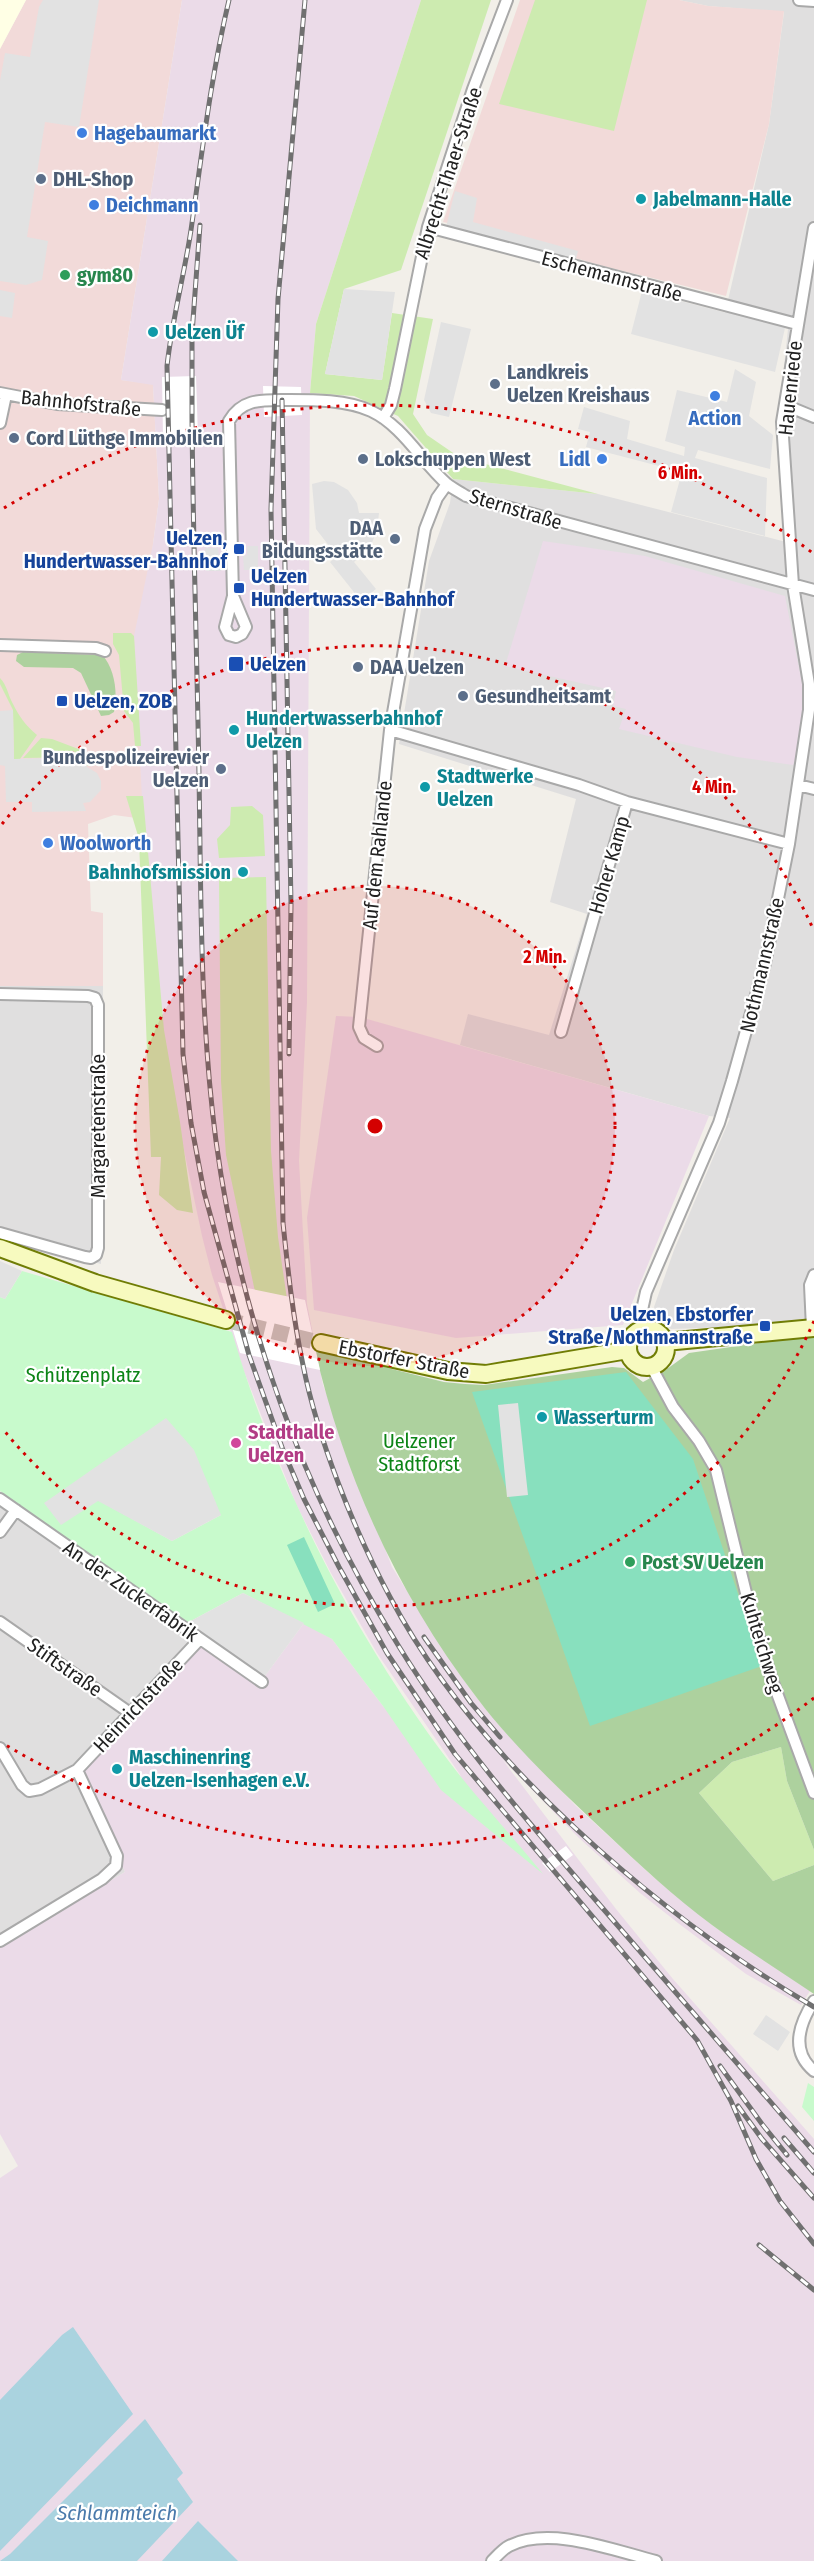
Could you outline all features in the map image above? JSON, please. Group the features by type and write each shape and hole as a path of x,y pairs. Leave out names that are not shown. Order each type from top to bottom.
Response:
{"main road":[{"path":"0,1248 94,1283 226,1320"},
{"path":"665,1342 813,1328"},
{"path":"644,1329 657,1332 665,1342 662,1359 651,1366 634,1361 628,1350 632,1337 644,1329"},
{"name":"Ebstorfer Straße","path":"321,1343 465,1373 509,1372 628,1350"}],"street":[{"name":"Albrecht-Thaer-Straße","path":"383,418 391,405 395,389 428,227 473,88 507,0"},
{"path":"799,0 814,1"},
{"name":"Eschemannstraße","path":"428,227 797,324"},
{"name":"Hauenriede","path":"793,585 783,441 785,405 814,228"},
{"path":"0,423 3,394"},
{"name":"Bahnhofstraße","path":"3,394 57,404 162,410"},
{"name":"Sternstraße","path":"232,596 229,421 234,411 243,405 260,400 323,401 363,408 383,418 447,484 466,496 493,506 814,590"},
{"path":"785,405 814,417"},
{"name":"Auf dem Rahlande","path":"377,1046 364,1038 359,1027 390,730 425,529 437,498 447,484"},
{"name":"Nothmannstraße","path":"644,1329 642,1310 646,1292 719,1123 732,1081 765,963 789,844 809,710 809,684 793,585"},
{"path":"0,645 96,648 105,651"},
{"path":"390,730 579,785 627,802 789,844"},
{"path":"798,785 814,789"},
{"name":"Hoher Kamp","path":"561,1032 627,802"},
{"name":"Margaretenstraße","path":"0,994 88,996 95,998 98,1005 98,1248 96,1255 92,1258 0,1233"},
{"path":"813,1328 810,1285 814,1275"},
{"name":"Kuhteichweg","path":"651,1366 673,1407 699,1441 716,1470 747,1597 771,1677 814,1793"},
{"name":"An der Zuckerfabrik","path":"0,1499 262,1682"},
{"path":"0,1532 16,1510"},
{"name":"Stiftstraße","path":"0,1622 130,1713"},
{"name":"Heinrichstraße","path":"0,1748 22,1785 29,1791 40,1789 77,1770 199,1640"},
{"name":"Heinrichstraße","path":"0,1941 102,1879 116,1866 117,1856 77,1770"},
{"path":"814,2001 800,2030 799,2042 801,2055 814,2071"},
{"path":"492,2561 509,2546 540,2537 594,2545 656,2561"}],"shaded area":[{"path":"0,0 26,0 0,49"},
{"path":"26,0 182,0 121,380 153,384 159,499 153,544 141,746 144,819 114,815 88,824 91,911 103,913 103,986 0,986 0,49"},
{"path":"43,0 99,0 79,127 45,122 27,237 48,241 42,280 26,285 0,281 0,81 5,53 30,57 39,7"},
{"path":"182,0 421,0 316,324 310,393 307,1002 299,1161 307,1304 323,1385 392,1567 452,1663 477,1698 500,1726 576,1806 650,1874 712,1925 810,1991 801,2005 746,1974 678,1923 640,1893 579,1838 502,1759 616,1909 673,1979 814,2139 814,2561 0,2561 0,2178 18,2166 0,2134 0,1947 125,1872 84,1770 210,1638 265,1676 304,1623 332,1639 383,1706 461,1776 377,1653 331,1573 296,1504 243,1369 212,1275 202,1236 177,1117 150,963 134,636 153,544 159,499 153,385 121,380"},
{"path":"520,0 679,0 708,6 784,11 769,124 726,296 603,266 443,222"},
{"path":"679,0 814,0 814,1323 809,1324 671,1329 659,1321 654,1307 674,1250 730,1118 709,1116 460,1045 468,1014 549,1035 587,914 550,902 576,799 399,744 429,561 450,503 453,479 598,494 786,542 778,423 788,329 725,313 769,124 784,12 708,6"},
{"path":"455,191 477,198 473,222 578,251 574,266 624,279 622,286 449,238 450,233 445,231"},
{"path":"344,289 395,292 382,380 325,374"},
{"path":"0,290 15,293 12,318 0,316"},
{"path":"642,291 785,328 775,372 631,334"},
{"path":"441,322 471,329 449,417 431,413 424,400"},
{"path":"735,369 756,382 749,416 773,435 770,469 698,450 695,458 767,478 765,536 671,512 682,472 586,447 590,432 578,429 584,407 630,421 627,439 684,456 685,447 665,441 677,390 727,402"},
{"path":"324,481 334,482 348,490 357,503 359,513 379,513 377,531 370,547 354,562 376,589 361,601 330,562 337,556 316,529 312,484"},
{"path":"543,541 645,556 785,596 805,699 798,751 793,765 737,757 619,729 626,709 613,706 616,691 505,666"},
{"path":"247,546 258,546 258,570 244,570 243,556 247,555"},
{"path":"205,548 218,548 221,571 206,571"},
{"path":"13,710 14,759 84,757 87,767 97,773 101,781 101,790 90,802 83,803 86,811 32,812 32,802 6,802 5,766 0,765 0,711"},
{"path":"0,986 103,986 101,1264 0,1237"},
{"path":"336,1016 360,1017 709,1116 623,1325 456,1338 314,1310 307,1218"},
{"path":"0,1261 22,1271 5,1299 0,1297"},
{"path":"518,1403 528,1495 507,1497 498,1405"},
{"path":"166,1418 194,1450 221,1515 172,1541 98,1501 61,1525 44,1503"},
{"path":"0,1491 210,1638 84,1770 125,1872 0,1947"},
{"path":"243,1593 304,1623 265,1676 187,1623"},
{"path":"766,2015 790,2032 778,2051 753,2034"}],"green space":[{"path":"421,0 491,0 401,270 344,289 325,374 382,380 392,313 433,319 413,414 427,435 459,457 598,494 453,479 398,416 354,396 310,393 316,324"},
{"path":"535,0 647,0 614,131 499,104"},
{"path":"113,633 131,633 134,636 141,746 135,746 133,723 124,711 119,655 113,644"},
{"path":"23,652 102,655 113,674 116,697 114,712 101,716 81,673 73,668 24,667 16,661 17,655"},
{"path":"0,678 20,717 37,735 20,759 14,759 13,710 0,684"},
{"path":"41,738 52,739 89,753 89,766 86,765 84,757 23,758"},
{"path":"126,796 143,796 164,1030 193,1213 177,1210 159,1195 161,1157 151,1157 139,839"},
{"path":"252,806 263,815 265,856 219,858 217,839 230,825 231,807"},
{"path":"266,877 271,1151 278,1237 291,1327 261,1320 226,1155 221,1081 219,878"},
{"name":"Schützenplatz","path":"22,1271 232,1332 273,1450 298,1508 356,1621 424,1727 461,1777 543,1874 441,1790 383,1706 332,1639 243,1593 187,1623 0,1491 0,1297 5,1299","holes":["98,1500 221,1515 172,1541"]},
{"name":"Uelzener Stadtforst","path":"814,1335 814,1850 787,1781 781,1747 732,1762 699,1793 773,1881 814,1865 814,1994 712,1925 684,1903 538,1768 477,1698 422,1618 377,1533 341,1443 315,1350 444,1382 484,1385 612,1367 624,1368 643,1382 667,1369 689,1353"},
{"name":"Post SV Uelzen","path":"626,1372 693,1459 762,1666 590,1726 472,1392"},
{"path":"304,1537 335,1604 318,1612 287,1545"},
{"path":"781,1747 787,1781 814,1850 814,1865 773,1881 699,1793 732,1762"},
{"path":"808,2083 814,2087 814,2121 802,2107"}],"water":[{"path":"73,2327 133,2414 0,2551 0,2400 62,2335"},
{"name":"Schlammteich","path":"145,2419 183,2473 177,2479 193,2502 137,2561 0,2561 10,2554"},
{"name":"Schlammteich","path":"198,2521 238,2561 162,2561"}],"pier":[{"path":"196,376 198,437 163,438 162,377"},
{"path":"263,386 301,387 302,415 264,417"},
{"path":"218,1282 305,1300 320,1370 240,1353"},
{"path":"566,1846 573,1855 550,1872 542,1863"}],"tunnel":[{"path":"226,1320 321,1343"}],"railway":[{"path":"229,0 212,86 191,230 167,366 183,1054 191,1123 204,1192 249,1355 283,1450 304,1499 387,1653 455,1754 697,2040 731,2101 756,2159 780,2201 814,2244"},
{"path":"305,0 278,299 271,509 283,1223 299,1347 310,1394 328,1454 363,1543 390,1597 426,1658 470,1717 521,1774 575,1828 634,1879 694,1927 814,2007"},
{"path":"200,225 192,334 192,418 204,1004 216,1141 241,1274 259,1339 280,1403 333,1527 398,1645 443,1713 519,1811 814,2152"},
{"path":"282,400 291,905 289,1054"},
{"path":"424,1637 471,1703 500,1737"},
{"path":"720,2066 787,2155"},
{"path":"738,2106 762,2139 814,2198"},
{"path":"784,2138 814,2173"},
{"path":"759,2245 814,2290"}],"place":[{"name":"Hagebaumarkt","path":"82,133"},
{"name":"DHL-Shop","path":"41,179"},
{"name":"Jabelmann-Halle","path":"641,199"},
{"name":"Deichmann","path":"94,205"},
{"name":"gym80","path":"65,275"},
{"name":"Uelzen Üf","path":"153,332"},
{"name":"Landkreis Uelzen Kreishaus","path":"495,384"},
{"name":"Action","path":"715,396"},
{"name":"Cord Lüthge Immobilien","path":"14,438"},
{"name":"Lokschuppen West","path":"363,459"},
{"name":"Lidl","path":"602,459"},
{"name":"DAA Bildungsstätte","path":"395,539"},
{"name":"Uelzen, Hundertwasser-Bahnhof","path":"239,549"},
{"name":"Uelzen Hundertwasser-Bahnhof","path":"239,588"},
{"name":"Uelzen","path":"236,664"},
{"name":"DAA Uelzen","path":"358,667"},
{"name":"Gesundheitsamt","path":"463,696"},
{"name":"Uelzen, ZOB","path":"62,701"},
{"name":"Hundertwasserbahnhof Uelzen","path":"234,730"},
{"name":"Bundespolizeirevier Uelzen","path":"221,769"},
{"name":"Stadtwerke Uelzen","path":"425,787"},
{"name":"Woolworth","path":"48,843"},
{"name":"Bahnhofsmission","path":"243,872"},
{"name":"Uelzen, Ebstorfer Straße/Nothmannstraße","path":"765,1326"},
{"name":"Wasserturm","path":"542,1417"},
{"name":"Stadthalle Uelzen","path":"236,1443"},
{"name":"Post SV Uelzen","path":"630,1562"},
{"name":"Maschinenring Uelzen-Isenhagen e.V.","path":"117,1769"}]}
